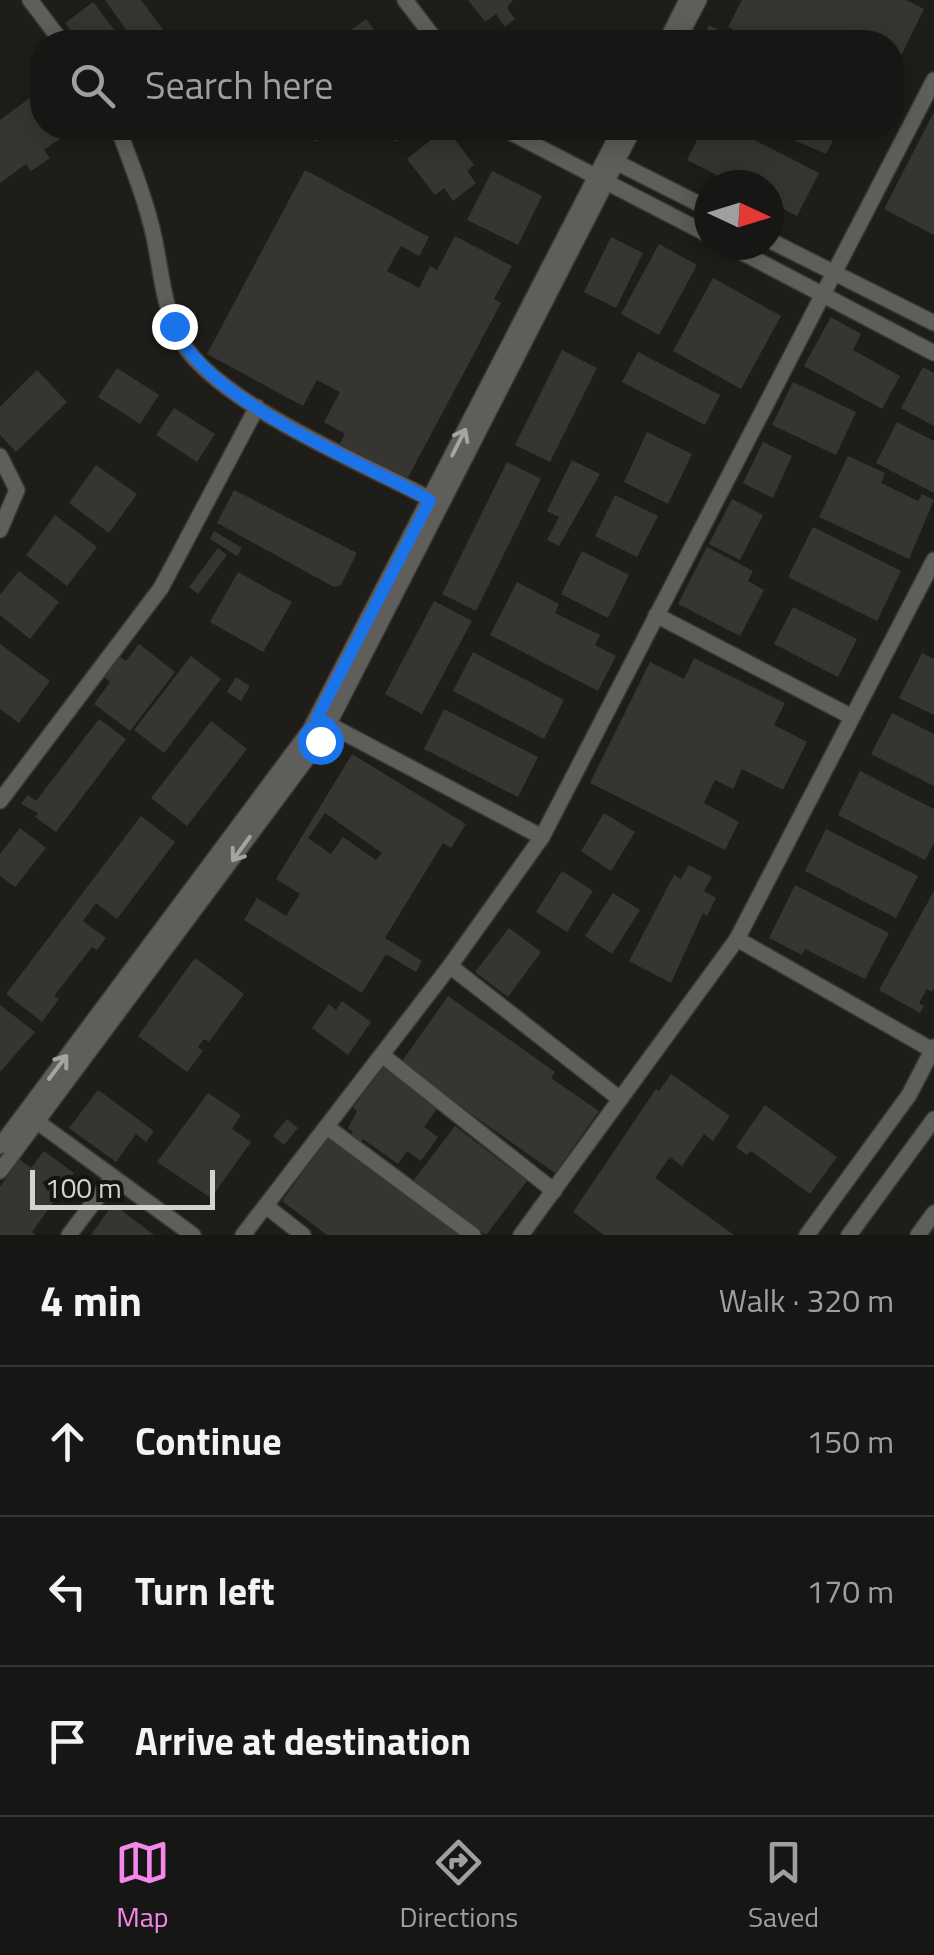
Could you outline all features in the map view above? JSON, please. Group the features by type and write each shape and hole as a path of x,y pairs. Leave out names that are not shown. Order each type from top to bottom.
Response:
{"street":[{"path":"30,0 53,30"},
{"path":"404,0 428,30"},
{"path":"672,30 687,0"},
{"path":"684,30 699,0"},
{"path":"904,136 934,80"},
{"path":"122,140 154,235 164,301 179,338 198,366 232,394 430,500"},
{"path":"526,140 694,227"},
{"path":"611,159 617,140"},
{"path":"323,721 430,500 611,159 625,140"},
{"path":"243,1235 450,966 542,837 902,140"},
{"path":"611,159 694,201"},
{"path":"2,1157 323,721 601,178"},
{"path":"784,248 934,323"},
{"path":"757,260 934,353"},
{"path":"0,801 161,588 257,407"},
{"path":"0,456 16,490 0,530"},
{"path":"521,1235 736,939 934,560"},
{"path":"656,615 852,717"},
{"path":"323,721 542,837"},
{"path":"736,939 933,1048 909,1095 806,1235"},
{"path":"450,966 620,1099"},
{"path":"382,1055 554,1190"},
{"path":"31,1117 193,1235"},
{"path":"849,1235 934,1120"},
{"path":"327,1128 473,1235"},
{"path":"69,1235 112,1176"},
{"path":"266,1206 303,1235"},
{"path":"918,1235 934,1213"}],"building":[{"path":"105,0 141,0 163,30 126,30"},
{"path":"468,0 513,0 507,8 515,19 505,27 496,14 485,22"},
{"path":"742,0 906,0 924,9 904,50 904,30 728,27"},
{"path":"93,2 115,30 71,30 65,23"},
{"path":"366,19 374,30 351,30"},
{"path":"30,98 30,140 58,140 44,150 50,158 31,171 26,164 0,183 0,120"},
{"path":"934,112 934,235 884,209"},
{"path":"431,140 455,140 474,165 467,171 476,183 453,201 444,188 435,195 407,159"},
{"path":"697,140 754,140 819,173 797,216 784,210 784,170 707,170 687,160"},
{"path":"794,140 833,140 826,154"},
{"path":"305,170 429,237 419,256 401,246 387,271 419,288 430,266 437,270 455,236 512,266 494,299 501,303 405,483 338,447 345,434 324,422 340,392 317,380 303,406 207,354"},
{"path":"492,171 542,196 518,245 467,220"},
{"path":"611,237 643,253 616,308 584,292"},
{"path":"659,244 697,265 659,335 621,314"},
{"path":"713,278 781,316 741,389 673,351"},
{"path":"831,317 861,334 853,350 900,376 882,409 804,366"},
{"path":"562,350 597,368 550,462 515,445"},
{"path":"638,352 720,395 705,425 622,382"},
{"path":"923,367 934,373 934,426 901,408"},
{"path":"117,368 159,395 140,424 98,397"},
{"path":"37,370 67,402 16,452 0,435 0,407"},
{"path":"793,382 856,412 836,455 772,425"},
{"path":"174,408 215,434 197,462 156,435"},
{"path":"897,422 934,441 934,493 876,463"},
{"path":"647,432 692,454 668,504 624,482"},
{"path":"763,442 792,456 773,498 743,483"},
{"path":"848,456 885,473 881,483 918,501 922,494 934,500 909,559 819,517"},
{"path":"572,460 600,474 559,546 547,540 559,517 547,511"},
{"path":"507,462 541,479 476,611 442,594"},
{"path":"96,465 137,494 109,533 69,503"},
{"path":"234,490 357,553 341,585 334,587 217,523"},
{"path":"615,495 658,516 637,557 595,536"},
{"path":"732,499 763,515 740,560 709,544"},
{"path":"55,515 97,547 67,586 26,555"},
{"path":"813,527 901,571 877,621 788,577"},
{"path":"214,531 242,548 237,556 210,539"},
{"path":"707,547 753,571 748,581 764,590 740,636 678,604"},
{"path":"218,548 227,555 198,594 189,587"},
{"path":"582,551 629,575 608,618 561,594"},
{"path":"19,571 59,602 30,639 0,615 0,595"},
{"path":"238,572 292,602 263,652 210,622"},
{"path":"517,582 559,604 555,613 600,635 595,645 616,656 598,691 490,635"},
{"path":"434,601 472,621 422,714 385,694"},
{"path":"793,607 857,639 838,677 774,644"},
{"path":"0,644 50,681 19,723 0,709"},
{"path":"139,644 175,672 130,731 94,704 110,682 104,677 120,657 126,661"},
{"path":"473,652 564,700 544,739 453,691"},
{"path":"922,653 934,659 934,715 899,698"},
{"path":"191,656 221,679 164,753 134,730"},
{"path":"694,658 785,703 774,725 807,742 783,790 742,769 733,789 715,780 704,803 739,822 725,850 590,783 650,662 684,679"},
{"path":"236,677 250,686 241,701 227,692"},
{"path":"444,709 538,757 518,797 424,749"},
{"path":"892,713 934,734 934,786 871,754"},
{"path":"99,719 126,739 56,832 35,817 38,813 21,804 28,795 36,801"},
{"path":"211,721 247,749 187,826 151,798"},
{"path":"352,754 466,824 451,848 443,843 385,938 422,961 416,972 386,954 362,993 244,920 257,898 286,916 300,894 276,879","holes":["325,813 382,853 376,860 343,837 331,854 308,838"]},
{"path":"860,771 934,809 934,843 925,860 838,815"},
{"path":"604,813 635,832 611,871 581,851"},
{"path":"141,816 175,842 117,919 96,903 83,921 106,938 97,950 92,947 54,996 59,999 42,1022 6,994"},
{"path":"20,828 46,848 15,887 0,876 0,854"},
{"path":"826,829 918,876 896,918 805,871"},
{"path":"689,865 712,877 704,891 716,898 707,916 703,913 671,983 629,961 674,875 681,879"},
{"path":"562,871 593,891 567,932 536,912"},
{"path":"795,885 889,933 865,979 805,949 802,955 769,938"},
{"path":"934,891 934,988 932,992 927,989 919,1003 924,1006 920,1013 879,990"},
{"path":"613,893 640,910 612,954 585,936"},
{"path":"509,928 541,952 508,997 475,972"},
{"path":"195,958 244,994 209,1042 204,1039 198,1047 203,1051 187,1072 138,1036"},
{"path":"448,996 555,1072 551,1078 599,1111 555,1173 400,1064"},
{"path":"342,1001 371,1022 348,1055 312,1028 329,1004 336,1010"},
{"path":"0,1005 35,1032 0,1072"},
{"path":"383,1067 438,1107 424,1127 438,1137 421,1161 407,1151 398,1164 363,1139 360,1143 350,1136 353,1132 348,1128 357,1111 353,1108"},
{"path":"671,1074 730,1116 713,1141 704,1134 682,1166 670,1157 655,1178 734,1235 604,1235 573,1212 656,1089 659,1091"},
{"path":"98,1090 154,1131 146,1142 136,1134 116,1162 69,1128"},
{"path":"208,1093 241,1115 232,1129 251,1142 211,1198 157,1162"},
{"path":"765,1105 837,1157 810,1194 751,1151 747,1155 736,1147"},
{"path":"287,1119 298,1128 284,1145 273,1136"},
{"path":"455,1126 527,1181 486,1235 413,1181"},
{"path":"328,1138 398,1190 403,1183 417,1194 412,1200 459,1235 327,1235 282,1201"},
{"path":"44,1151 74,1173 32,1232 36,1235 0,1235 0,1187 19,1159 31,1168"},
{"path":"113,1204 154,1235 91,1235"}],"route":[{"path":"174,326 198,366 232,394 430,500 317,718 329,724 320,741"}]}
